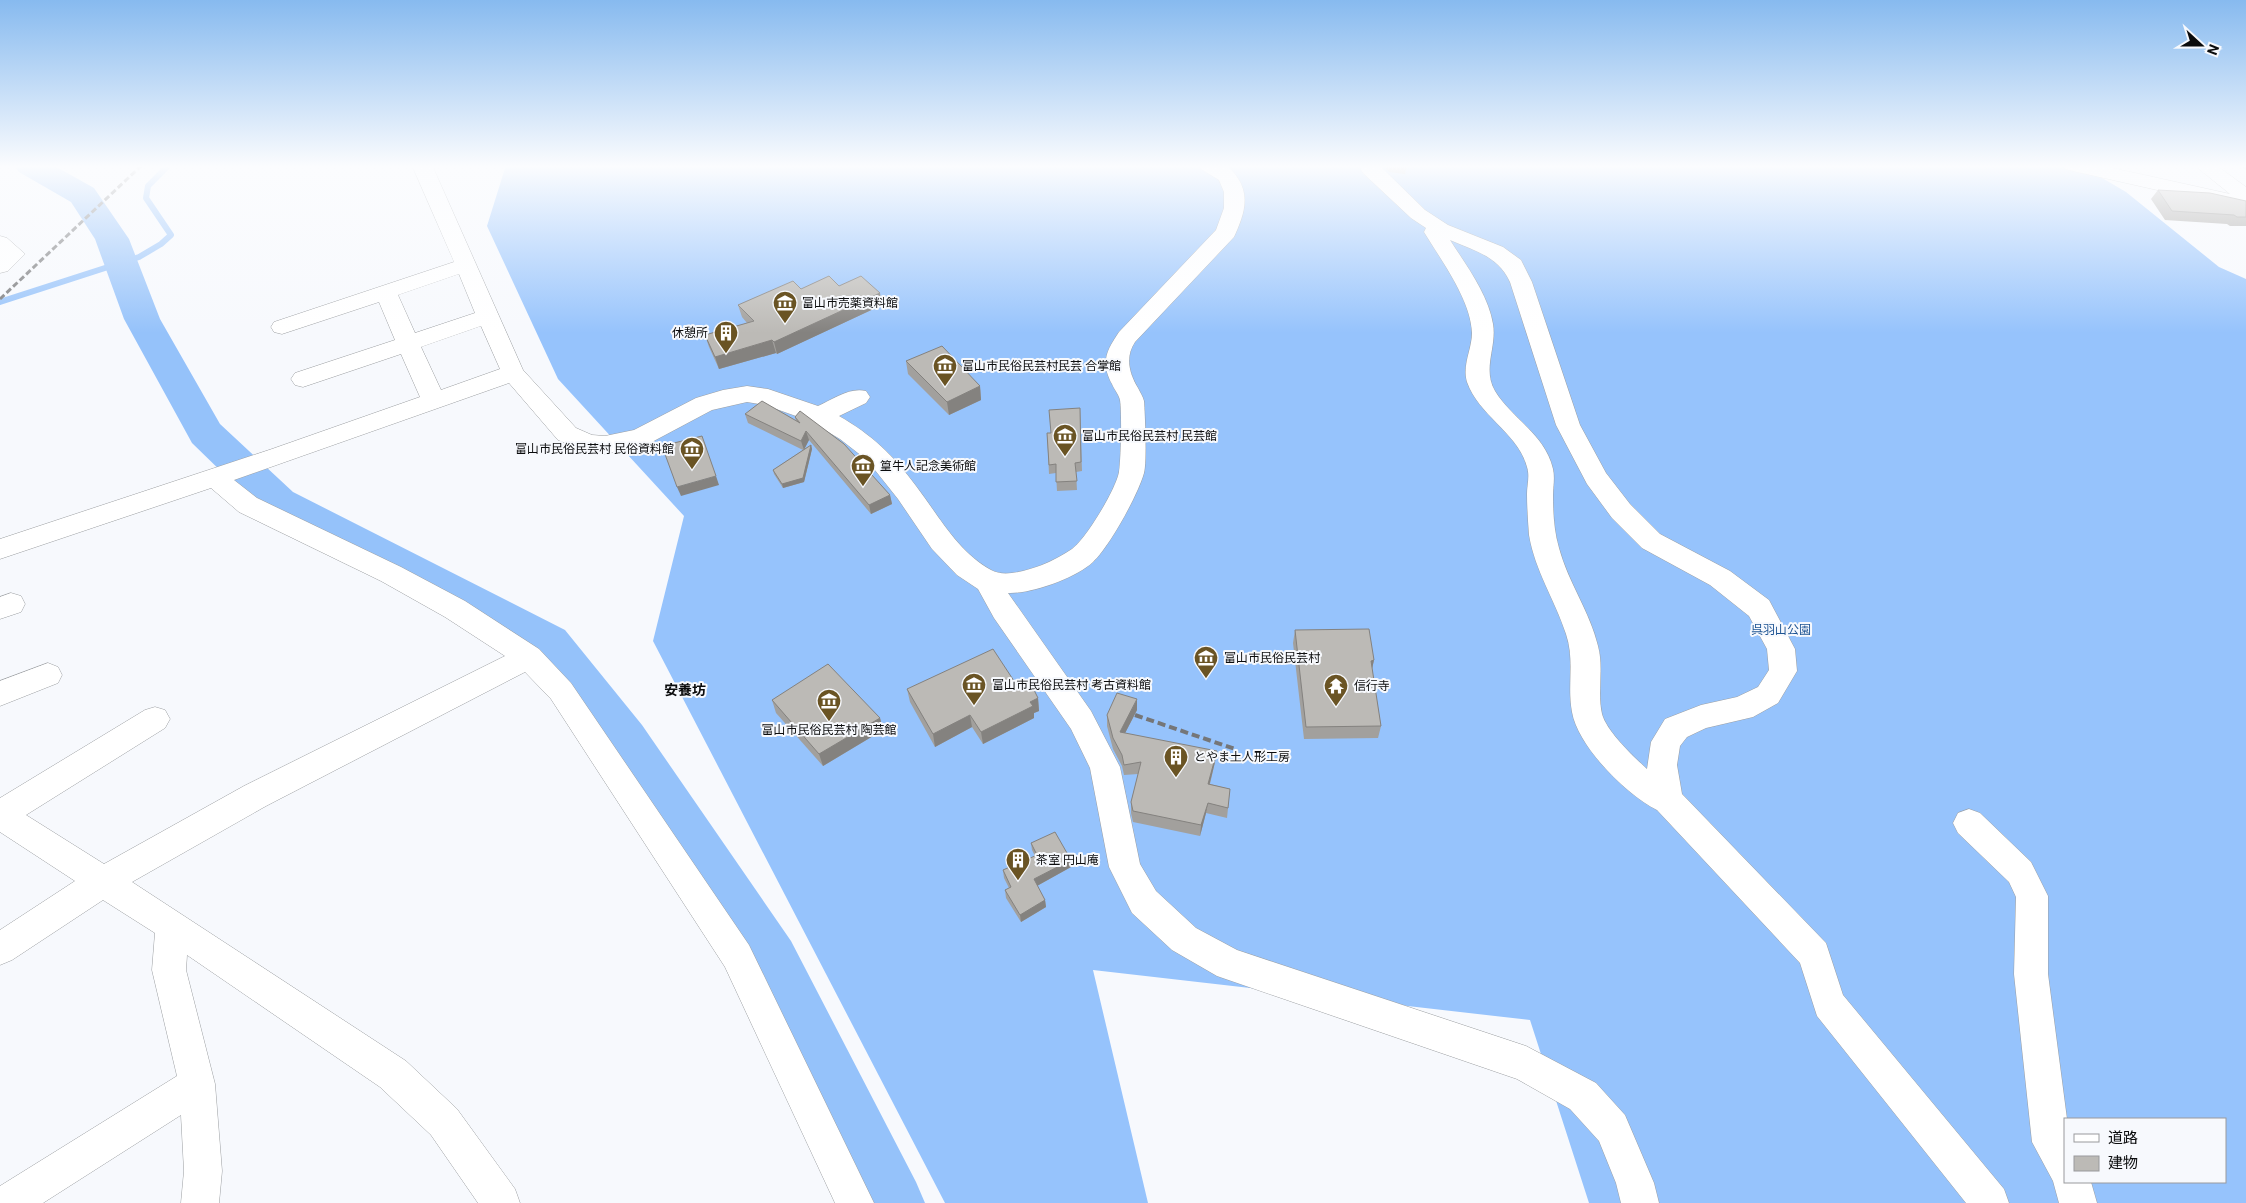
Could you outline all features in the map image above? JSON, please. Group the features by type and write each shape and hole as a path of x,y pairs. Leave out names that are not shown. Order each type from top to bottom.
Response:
{"street":[{"path":"447,221 513,373 567,434 588,443 605,446 640,437 704,404 723,398 747,394 765,386 819,414 849,433 876,454 907,492 941,542 967,568 988,582 1004,610 1091,723 1105,768 1125,867 1144,902 1184,939 1229,964 1526,1064 1583,1096 1612,1128 1635,1182 1640,1203"},
{"path":"988,582 1020,583 1057,570 1083,555 1102,530 1124,493 1132,472 1132,399 1118,374 1118,351 1127,337 1223,237 1230,221"},
{"path":"1429,221 1441,229 1494,252 1513,266 1521,282 1568,425 1596,478 1621,511 1651,541 1720,578 1760,608 1781,648 1783,671 1768,696 1743,708 1701,717 1676,728 1666,742 1662,765 1668,800"},
{"path":"1441,229 1434,232 1479,312 1483,333 1478,360 1479,381 1488,398 1530,447 1540,468 1540,505 1545,547 1562,593 1579,627 1585,650 1584,686 1587,716 1606,747 1652,792 1668,800 1814,954 1829,1004 1990,1203"},
{"path":"0,242 14,254 0,266"},
{"path":"282,327 466,265"},
{"path":"385,292 434,401"},
{"path":"303,379 489,316"},
{"path":"0,549 281,455 513,373"},
{"path":"819,414 858,397"},
{"path":"214,477 248,505 390,574 456,609 529,658 561,691 738,956 854,1203"},
{"path":"0,949 104,881 255,796 529,658"},
{"path":"0,694 48,675"},
{"path":"155,719 0,815 104,881 393,1074 444,1122 501,1203"},
{"path":"1969,822 2020,872 2032,896 2031,974 2038,1034 2051,1142 2064,1165"},
{"path":"172,926 169,970 197,1084 204,1171 200,1203"},
{"path":"8,1203 197,1084"},
{"path":"2072,1183 2078,1203"}],"green space":[{"name":"呉羽山公園","path":"489,221 2162,221 2219,267 2246,279 2246,1203 1589,1203 1530,1020 1093,970 1148,1203 945,1203 653,641 684,516 558,379 487,226"}],"building":[{"path":"829,276 839,286 861,276 880,293 774,342 772,340 715,357 705,335 754,321 738,305 793,281 801,289"},
{"path":"942,346 980,386 947,402 906,361"},
{"path":"762,401 800,423 795,417 800,411 844,444 890,495 869,505 806,431 801,441 745,414"},
{"name":"富山市民俗民芸村 民芸館","path":"1080,408 1081,462 1075,463 1077,481 1056,482 1056,464 1049,465 1047,433 1051,433 1049,410"},
{"name":"富山市民俗民芸村 民俗資料館","path":"702,436 716,476 677,487 662,446"},
{"path":"811,445 803,478 782,484 773,470"},
{"name":"信行寺","path":"1369,629 1374,660 1371,661 1381,726 1306,727 1295,630"},
{"name":"富山市民俗民芸村 考古資料館","path":"993,649 1018,687 1030,682 1038,698 1030,702 1033,706 981,732 970,715 933,734 907,689"},
{"name":"富山市民俗民芸村 陶芸館","path":"828,664 880,718 819,754 772,700"},
{"name":"とやま土人形工房","path":"1117,693 1137,699 1120,732 1217,751 1208,784 1230,789 1228,808 1208,803 1201,825 1133,811 1131,802 1141,762 1124,765 1122,755 1113,738 1107,715"},
{"name":"茶室 円山庵","path":"1055,832 1071,860 1034,879 1045,900 1020,915 1005,890 1011,887 1003,870 1037,855 1031,843"}],"waterway":[{"path":"100,221 112,239 142,319 206,433 279,503 549,643 625,739 772,959 895,1203"},
{"path":"0,302 139,257 161,244 171,235 162,221"}],"railway":[{"path":"0,299 83,221"},
{"path":"1135,715 1235,749"}],"place":[{"name":"富山市売薬資料館","path":"785,324"},
{"name":"休憩所","path":"726,354"},
{"name":"富山市民俗民芸村民芸 合掌館","path":"945,387"},
{"name":"富山市民俗民芸村 民芸館","path":"1065,457"},
{"name":"富山市民俗民芸村 民俗資料館","path":"692,470"},
{"name":"篁牛人記念美術館","path":"863,487"},
{"name":"富山市民俗民芸村","path":"1206,679"},
{"name":"富山市民俗民芸村 考古資料館","path":"974,706"},
{"name":"信行寺","path":"1336,707"},
{"name":"富山市民俗民芸村 陶芸館","path":"829,722"},
{"name":"とやま土人形工房","path":"1176,778"},
{"name":"茶室 円山庵","path":"1018,881"}],"district":[{"name":"安養坊","path":"685,690"}]}
